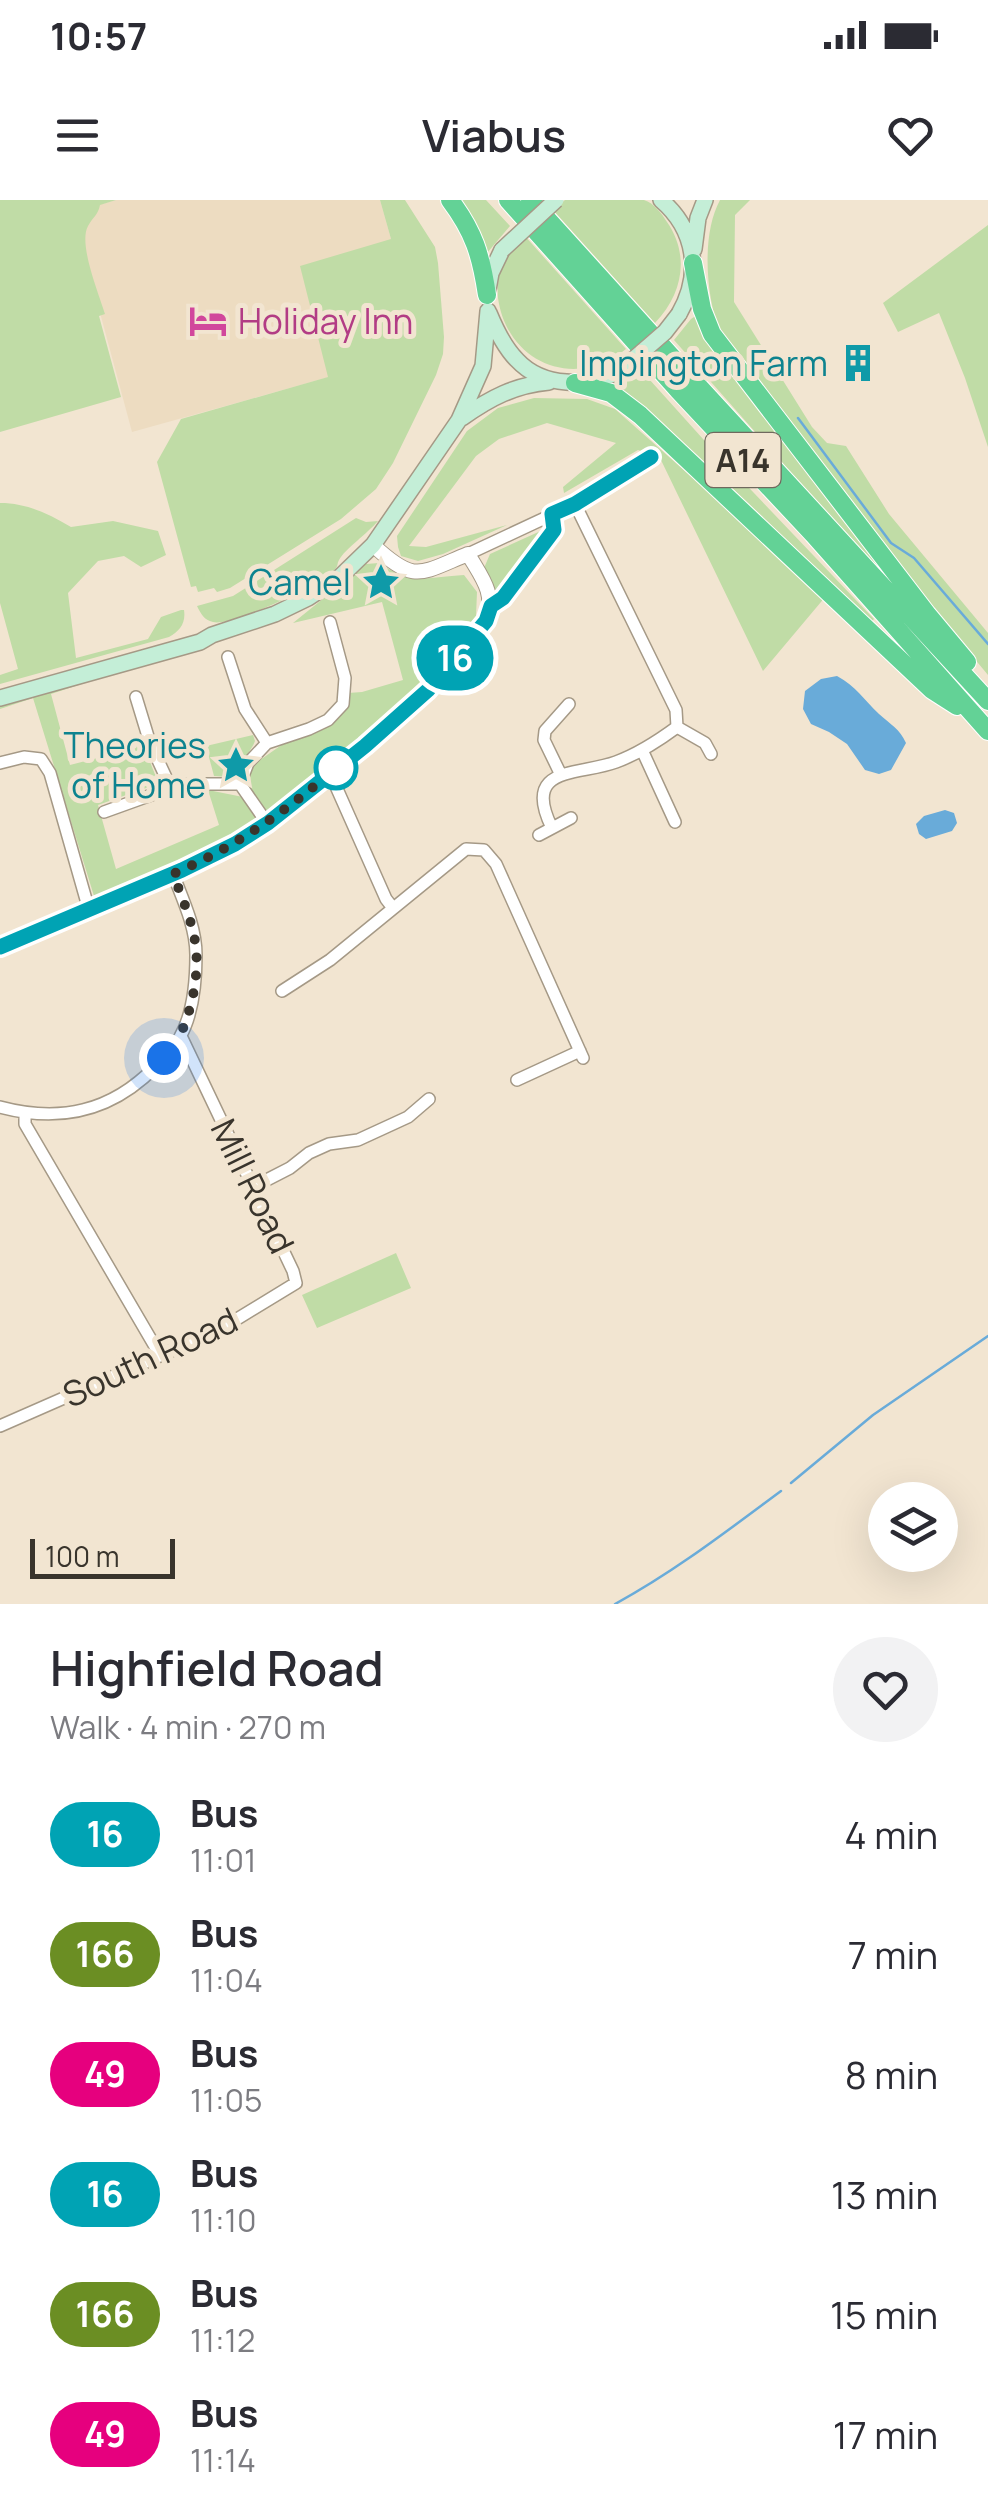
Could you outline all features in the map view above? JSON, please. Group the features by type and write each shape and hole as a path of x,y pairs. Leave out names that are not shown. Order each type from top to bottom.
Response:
{"highway":[{"path":"450,200 473,233 488,303"},
{"name":"A14","path":"508,200 983,726"},
{"name":"A14","path":"530,200 988,701"},
{"path":"694,258 702,309 712,334 988,692"},
{"name":"A14","path":"567,382 615,396 640,415 932,690 983,726"}],"main road":[{"path":"0,694 275,614 340,577 374,545 459,420 484,361 491,273 502,250 556,200"},
{"path":"660,200 676,215 694,258"},
{"path":"459,420 514,388 596,382 620,371 665,332 688,298 698,218 705,200"},
{"path":"488,303 507,348 520,364 536,374 567,382"}],"street":[{"path":"374,545 391,562 408,572 419,572 468,554 575,504 651,457"},
{"path":"575,504 676,710 677,726"},
{"path":"491,606 503,598 554,530 552,514"},
{"path":"0,947 235,844 268,823 390,725 428,690 486,621 491,606 489,592 468,554"},
{"path":"240,784 248,763 266,744 328,720 343,704 345,678 332,646 330,622"},
{"path":"227,666 244,709 266,744"},
{"path":"137,697 150,743 169,784"},
{"path":"561,775 544,740 545,731 565,719 569,704"},
{"path":"677,726 711,745"},
{"path":"552,828 538,804 545,790 561,775 612,764 642,750 677,726"},
{"path":"642,750 674,822"},
{"path":"0,764 24,757 41,760 50,773 89,910"},
{"path":"330,774 393,908"},
{"path":"104,812 154,794 169,784 240,784"},
{"path":"240,784 268,823"},
{"path":"539,835 571,818"},
{"path":"282,990 330,960 466,850 484,850 496,864 581,1054 517,1080"},
{"path":"0,1107 25,1114 72,1114 127,1092 164,1058 180,1036 192,1000 196,957 188,914 173,874"},
{"name":"Mill Road","path":"180,1036 296,1283"},
{"path":"254,1187 290,1168 309,1152 329,1144 358,1140 408,1117 415,1104 430,1099"},
{"path":"25,1114 25,1124 160,1355"},
{"name":"South Road","path":"0,1426 219,1330 296,1283"}],"shaded area":[{"name":"Holiday Inn","path":"116,200 380,200 391,239 329,377 132,432 73,212"}],"green space":[{"path":"0,200 116,200 100,205 88,226 86,245 105,314 99,316 121,397 0,432"},
{"path":"380,200 405,200 435,247 444,337 436,375 376,489 341,519 230,588 198,592 196,586 191,587 157,462 181,419 328,377 300,266 391,239"},
{"path":"457,200 486,200 510,226 487,253"},
{"path":"565,200 644,200 663,216 674,235 681,261 672,300 655,323 553,210"},
{"path":"720,200 750,200 735,215 734,302 812,427 827,443 846,446 889,514 988,633 988,675 859,520 720,333 711,302 708,248"},
{"path":"988,225 988,447 939,313 898,332 883,303"},
{"path":"524,235 626,349 606,362 586,368 565,368 546,364 515,339 504,321 498,283 504,260"},
{"path":"697,315 894,585 674,340"},
{"path":"640,369 874,619 871,622 717,474 621,390 622,384"},
{"path":"534,398 587,399 615,409 826,596 763,671 660,458 638,450 564,493 563,487 616,443 547,423 499,439 476,456 409,546 426,547 507,525 443,554 418,561 401,556 397,536 467,431 498,408"},
{"path":"0,503 37,510 71,527 113,521 158,531 166,555 141,567 124,556 98,561 68,593 76,658 148,639 161,617 184,610 181,626 169,637 0,684 0,675 18,669 0,603"},
{"path":"356,518 378,521 342,556 336,568 315,583 257,611 223,622 210,621 200,612 197,606 233,596"},
{"path":"545,529 497,593 484,568 490,554"},
{"path":"379,563 411,577 464,575 477,592 476,616 434,668 386,716 267,815 251,794 250,767 293,737 323,725 348,693 403,680 382,602 293,623 366,564"},
{"path":"88,682 51,694 70,765 136,748 141,739 156,777 149,787 98,805 116,869 219,825 208,790 248,798 260,819 214,846 94,896 33,698 0,709 0,704 32,694"},
{"path":"253,735 254,744 230,777 214,776 206,746"},
{"path":"396,1253 411,1288 317,1328 302,1295"}],"water":[{"path":"837,676 904,738 906,743 891,770 879,774 865,770 847,744 811,724 803,709 805,691 821,679"},
{"path":"945,810 954,813 957,823 952,831 926,839 919,834 916,824 924,816"}],"waterway":[{"path":"798,418 891,543 914,558 988,644"},
{"path":"791,1483 873,1415 988,1336"},
{"path":"615,1604 679,1565 781,1491"}],"bus line":[{"name":"16","path":"0,947 182,870 268,823 428,690 554,530 552,514 651,457"}],"place":[{"name":"Holiday Inn","path":"208,321"},
{"name":"Impington Farm","path":"858,363"},
{"name":"Camel","path":"381,582"},
{"name":"Theories of Home","path":"236,765"}],"route":[{"path":"164,1058 180,1036 192,1000 196,957 188,914 173,874 268,823 336,768"}]}
